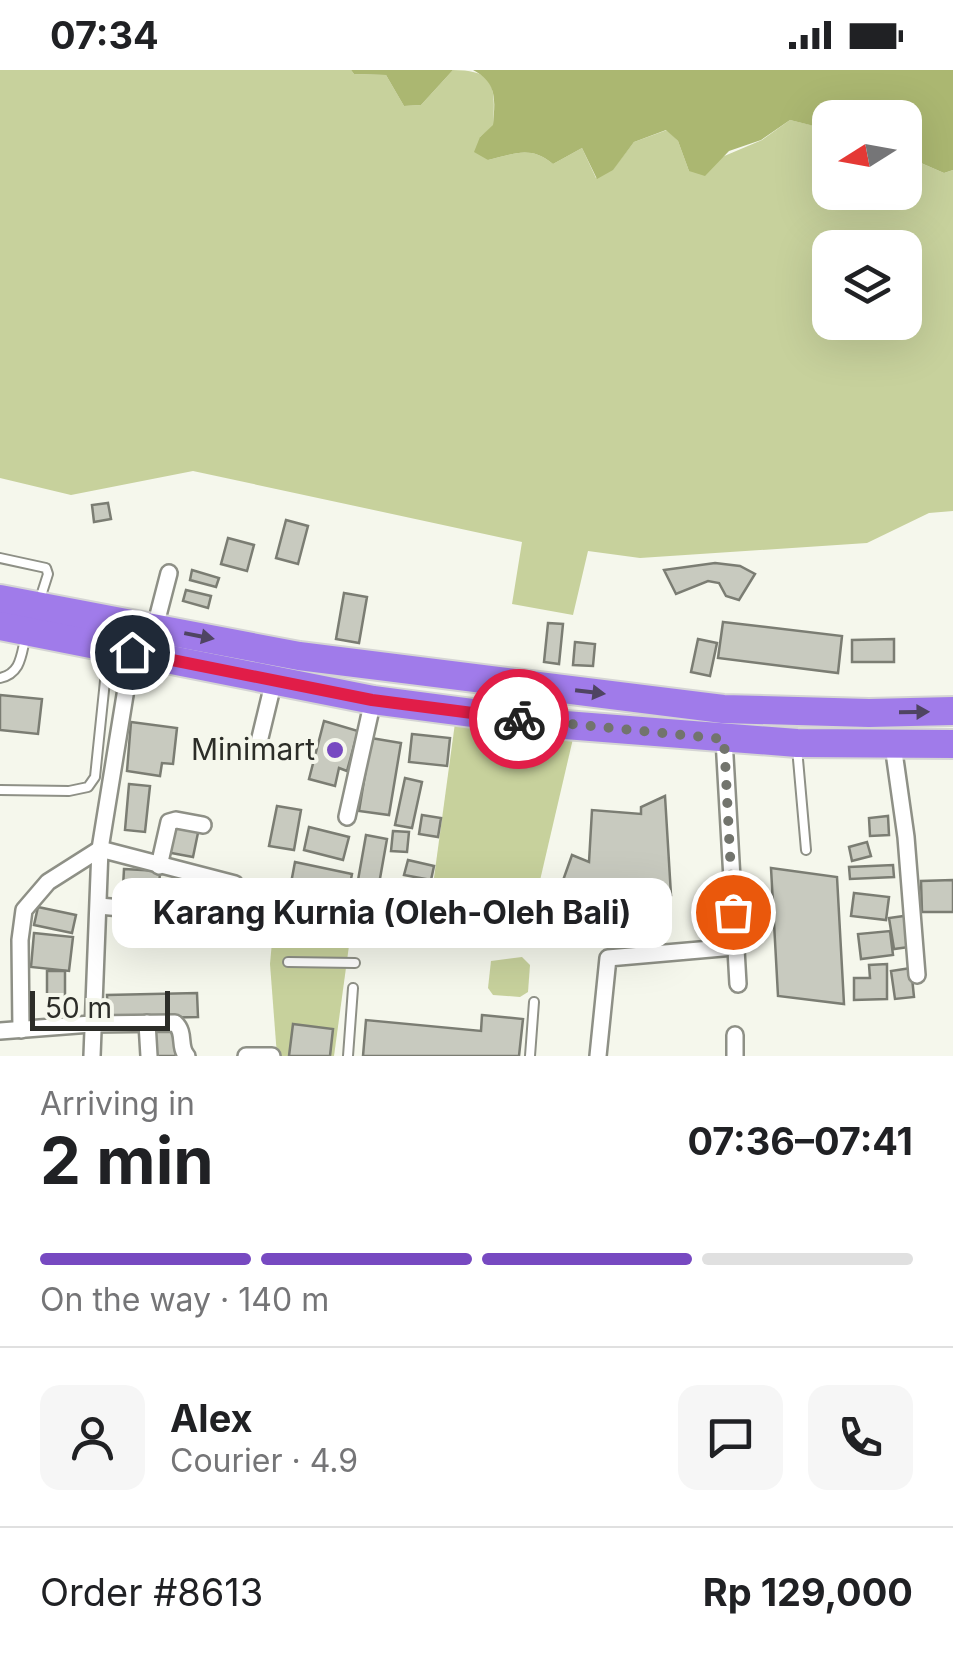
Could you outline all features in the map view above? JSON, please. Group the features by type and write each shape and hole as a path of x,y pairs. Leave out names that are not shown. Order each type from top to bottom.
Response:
{"highway":[{"path":"0,599 21,621 120,650 372,700 565,725 724,739 953,744"},
{"path":"21,621 155,627 299,656 723,709 953,711"}],"street":[{"path":"155,627 169,572"},
{"path":"92,1056 100,849 120,650"},
{"path":"259,742 274,680"},
{"path":"347,817 372,700"},
{"path":"724,739 738,984"},
{"path":"893,745 906,837 917,975"},
{"path":"159,866 169,822 203,826"},
{"path":"21,1030 20,940 24,910 48,882 100,849 235,884"},
{"path":"99,906 244,919"},
{"path":"598,1056 608,958 734,947"},
{"path":"147,1023 149,1056"},
{"path":"0,1031 91,1024 177,1024 187,1056"},
{"path":"735,1035 735,1056"},
{"path":"246,1056 272,1056"}],"lane":[{"path":"0,558 46,568 48,574 21,621 19,667 12,675 0,678"},
{"path":"0,790 69,792 88,788 95,777 120,650"},
{"path":"797,743 806,850"},
{"path":"288,962 355,964"},
{"path":"348,1056 353,988"},
{"path":"530,1056 534,1002"}],"shaded area":[{"path":"0,70 351,70 354,74 386,75 404,106 421,105 453,70 467,71 486,78 493,92 493,126 480,137 488,160 529,153 553,164 582,148 596,178 613,169 634,142 667,130 678,141 689,171 762,140 790,120 812,125 812,210 922,210 922,163 944,173 953,170 953,511 929,513 867,543 640,558 588,551 573,615 512,604 522,542 193,471 71,495 0,478"},
{"path":"351,70 453,70 421,105 404,106 386,75 354,74"},
{"path":"473,70 953,70 953,170 944,173 922,163 922,100 812,100 812,126 790,120 761,140 729,151 705,176 689,171 678,141 666,130 634,142 613,170 597,179 582,148 553,164 529,153 488,160 474,152 480,137 493,125 493,93"},
{"path":"455,723 575,730 528,932 518,945 432,936 430,907"},
{"path":"277,886 351,896 351,931 334,1056 277,1056 270,964"},
{"path":"522,957 530,965 528,992 520,997 493,995 488,988 491,961"}],"building":[{"path":"108,503 111,519 94,522 92,505"},
{"path":"286,520 308,526 298,564 276,558"},
{"path":"228,538 254,545 247,571 221,564"},
{"path":"715,563 740,566 755,574 739,600 726,596 719,583 708,581 676,594 664,570"},
{"path":"192,570 219,578 216,587 190,580"},
{"path":"186,590 211,596 208,608 183,601"},
{"path":"344,593 367,597 359,643 336,639"},
{"path":"723,622 842,636 838,673 718,658"},
{"path":"548,623 563,624 559,664 544,662"},
{"path":"698,639 717,643 710,676 691,672"},
{"path":"894,639 894,662 852,662 852,640"},
{"path":"575,642 595,644 593,666 573,665"},
{"path":"0,695 42,699 38,734 0,730"},
{"name":"Minimart","path":"324,721 358,731 347,771 339,768 335,786 309,779"},
{"path":"131,722 177,728 173,764 162,763 160,776 127,771"},
{"path":"412,734 450,738 447,766 409,762"},
{"path":"371,738 401,743 389,815 359,811"},
{"path":"405,778 422,782 412,828 395,825"},
{"path":"129,784 150,786 145,832 125,830"},
{"path":"665,796 671,895 645,894 646,901 592,898 590,893 561,886 572,855 589,862 592,810 641,814 641,807"},
{"path":"277,806 301,810 294,850 269,846"},
{"path":"422,815 441,818 438,837 419,834"},
{"path":"888,816 889,835 870,836 869,818"},
{"path":"173,823 199,828 193,857 166,852"},
{"path":"309,827 349,837 343,860 304,850"},
{"path":"393,831 409,832 407,852 391,851"},
{"path":"366,835 387,839 376,901 355,897"},
{"path":"867,842 871,856 852,861 849,847"},
{"path":"408,860 434,866 431,880 404,875"},
{"path":"295,862 352,874 348,895 291,883"},
{"path":"893,865 894,877 850,879 849,867"},
{"path":"771,868 837,877 844,1004 778,996"},
{"path":"124,869 160,871 158,908 122,906"},
{"path":"953,880 953,912 922,912 921,881"},
{"path":"187,883 217,884 216,912 186,911"},
{"path":"399,889 428,892 427,906 398,903"},
{"path":"854,893 889,897 886,920 851,916"},
{"path":"228,895 250,896 249,916 227,915"},
{"path":"38,907 76,915 72,933 34,925"},
{"path":"904,916 909,947 894,949 889,918"},
{"path":"204,919 206,944 173,946 171,921"},
{"path":"890,931 893,955 861,959 858,934"},
{"path":"34,933 73,937 69,971 31,967"},
{"path":"887,964 887,999 854,1000 854,978 870,978 869,965"},
{"path":"911,968 914,997 895,999 891,971"},
{"path":"47,971 65,971 65,1021 47,1021"},
{"path":"197,993 198,1017 108,1019 107,995"},
{"path":"482,1015 523,1019 519,1056 363,1056 366,1020 481,1031"},
{"path":"293,1024 333,1029 330,1056 289,1056"},
{"path":"175,1029 176,1056 154,1056 154,1030"}],"way so far":[{"path":"519,719 724,739 733,912"}],"place":[{"name":"Minimart","path":"335,750"},
{"name":"Karang Kurnia (Oleh-Oleh Bali)","path":"733,912"}],"route":[{"path":"132,652 372,700 519,719"}]}
